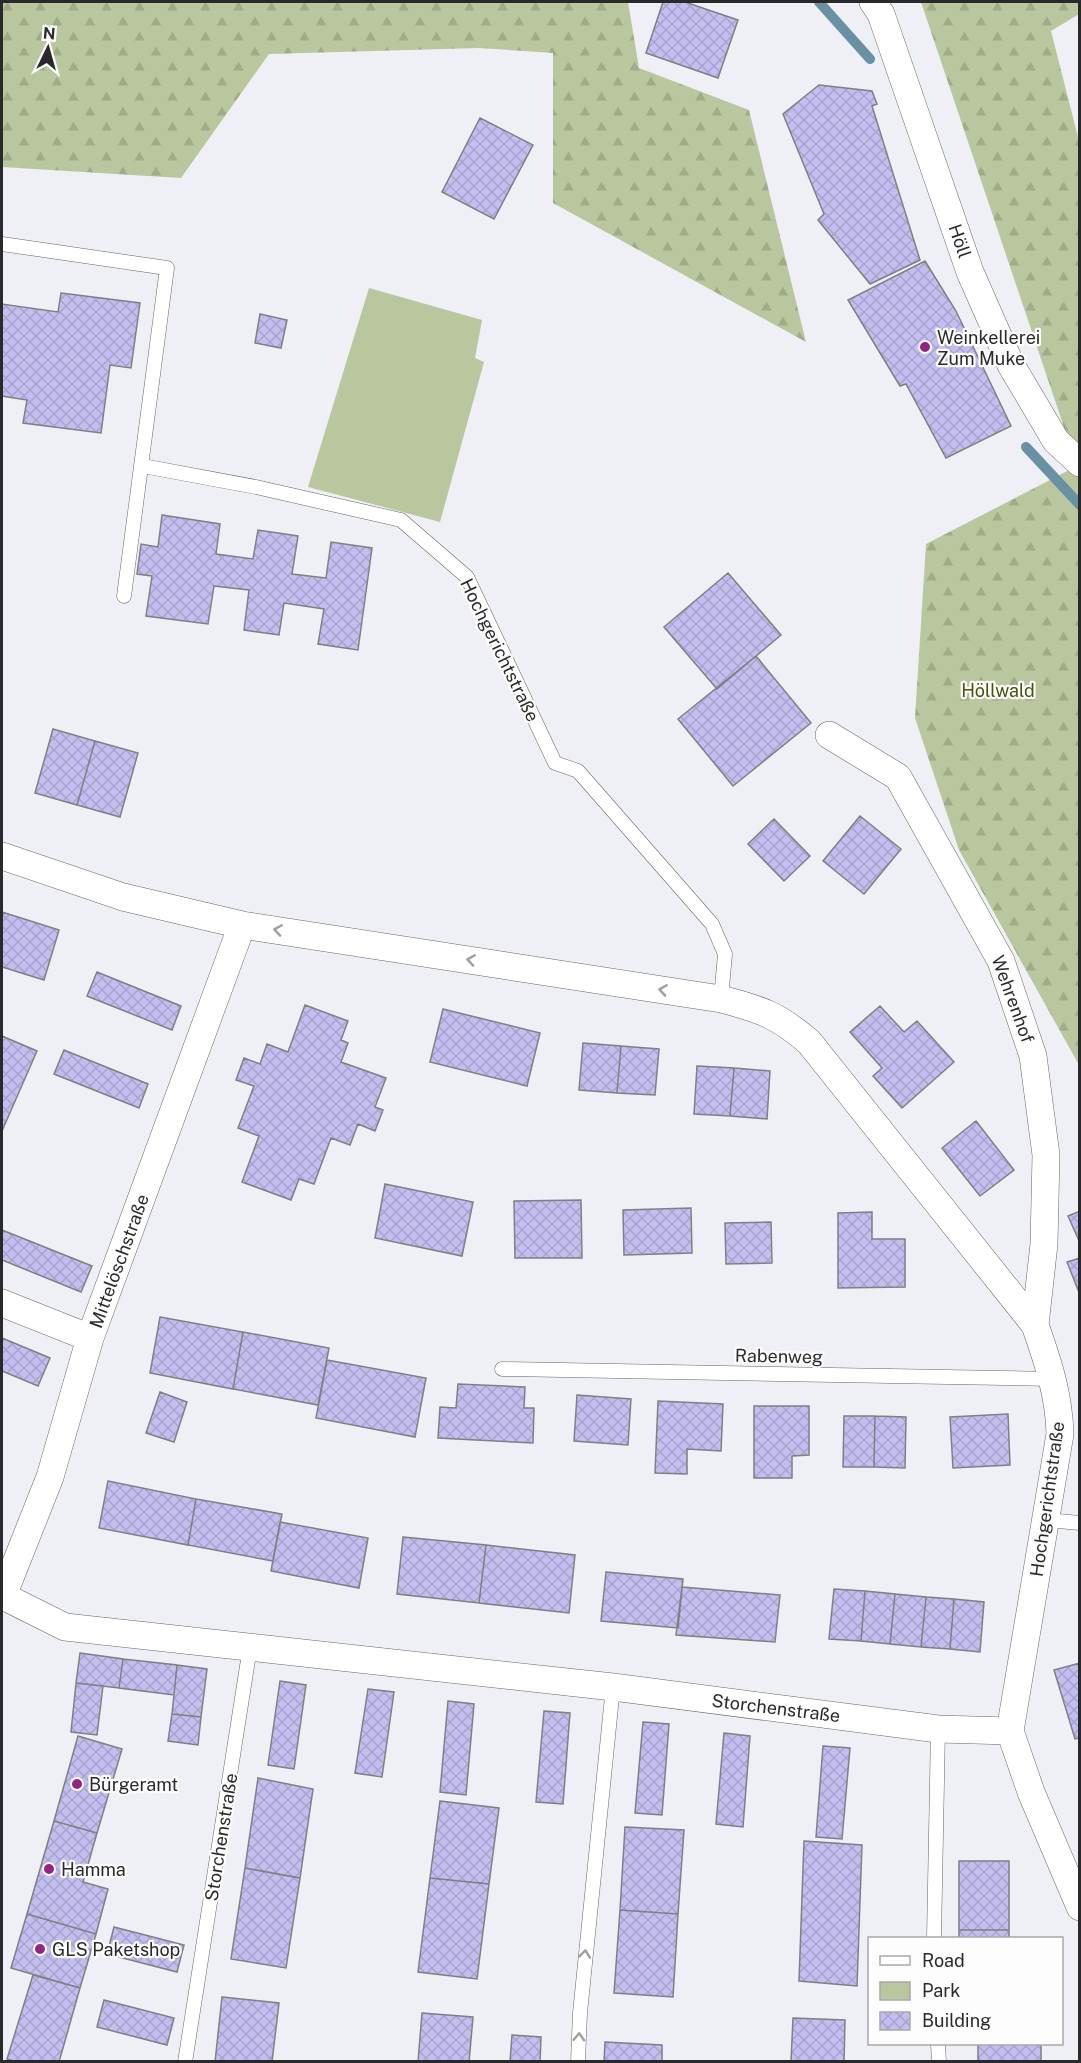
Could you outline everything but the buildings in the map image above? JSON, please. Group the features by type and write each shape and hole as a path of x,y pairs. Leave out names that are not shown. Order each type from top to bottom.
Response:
{"street":[{"name":"Höll","path":"873,2 881,14 970,272 1011,365 1056,441 1080,463"},
{"name":"Wehrenhof","path":"829,735 898,777 1001,961 1033,1056 1046,1155 1044,1244 1035,1325"},
{"name":"Hochgerichtstraße","path":"2,856 123,897 242,925 721,999 756,1008 784,1021 809,1042 1035,1325 1054,1379 1059,1408 1060,1434 1010,1731 1031,1792 1080,1907"},
{"name":"Mittelöschstraße","path":"2,1597 50,1478 90,1338 242,925"},
{"path":"2,1303 90,1338"},
{"name":"Storchenstraße","path":"2,1597 65,1628 613,1687 938,1729 1010,1731"}],"lane":[{"path":"2,244 167,268 124,596"},
{"name":"Hochgerichtstraße","path":"142,466 256,487 401,520 459,567 467,578 555,763 578,771 712,924 725,954 721,999"},
{"name":"Rabenweg","path":"502,1369 1054,1379"},
{"path":"1047,1520 1080,1523"},
{"name":"Storchenstraße","path":"185,2061 250,1647"},
{"path":"578,2061 580,2013 613,1687"},
{"path":"934,1937 938,1729"},
{"path":"938,2045 939,2061"}],"green space":[{"path":"2,2 628,2 639,68 749,110 806,342 553,203 553,53 479,48 269,54 181,178 2,167"},
{"name":"Höllwald","path":"921,2 1079,2 1079,14 1051,31 1080,145 1079,1065 959,850 915,718 926,544 1077,466"},
{"path":"369,288 482,320 475,358 484,362 440,522 308,487"}],"waterway":[{"path":"819,2 870,59"},
{"path":"1026,447 1080,505"}],"place":[{"name":"Weinkellerei Zum Muke","path":"925,347"},
{"name":"Bürgeramt","path":"77,1784"},
{"name":"Hamma","path":"49,1869"},
{"name":"GLS Paketshop","path":"40,1949"}]}
